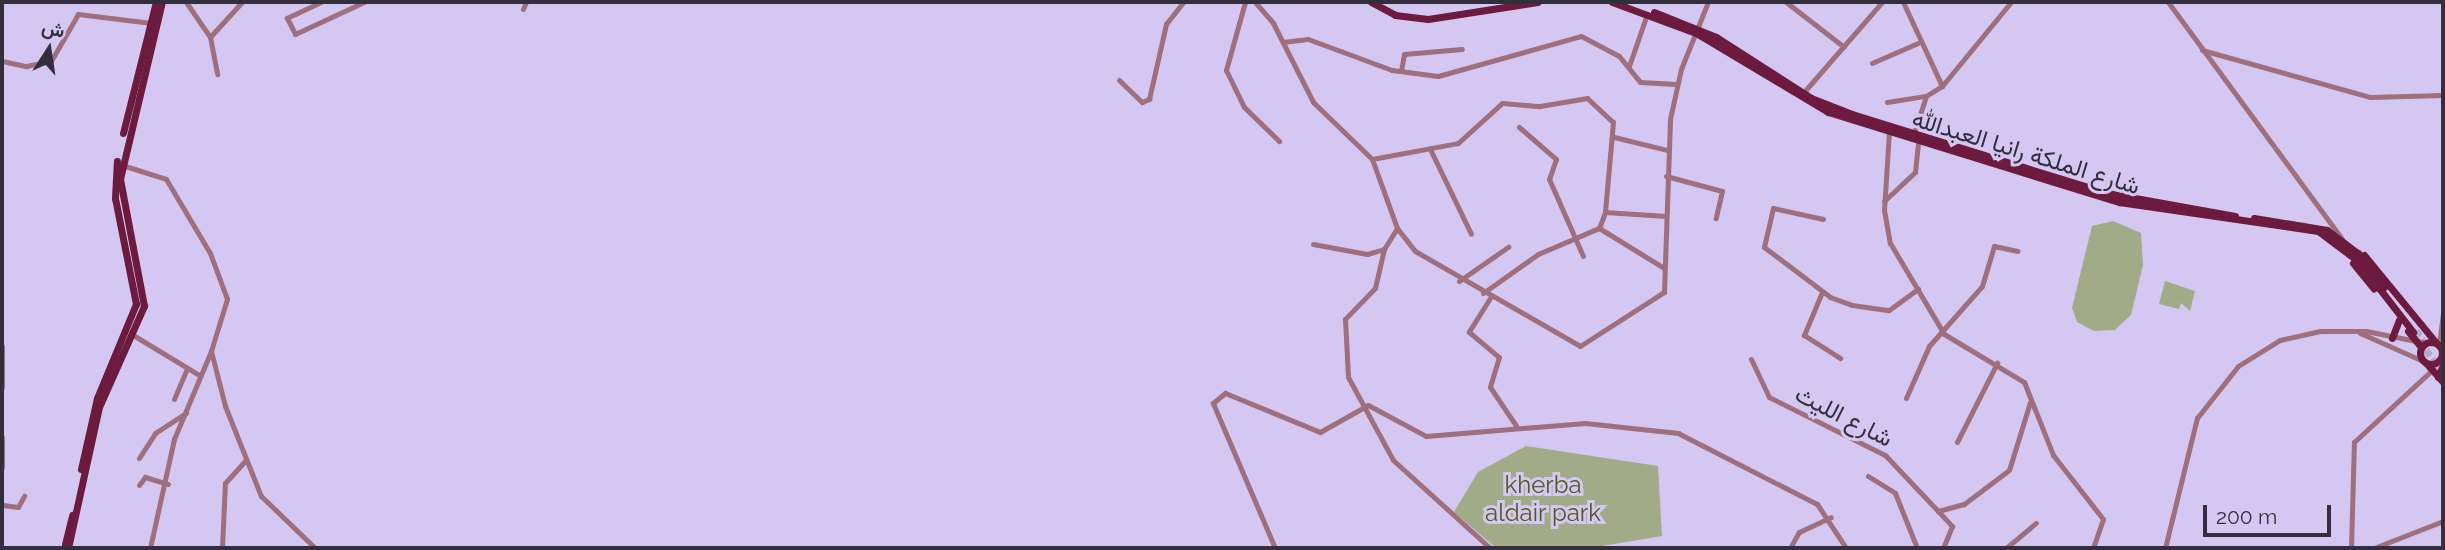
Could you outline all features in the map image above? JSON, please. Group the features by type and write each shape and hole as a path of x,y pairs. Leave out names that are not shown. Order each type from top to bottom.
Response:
{"main road":[{"path":"66,548 99,407 133,335 141,291 127,232 119,164 156,2"},
{"path":"152,23 162,2"},
{"path":"1371,2 1395,15 1428,19 1538,2"},
{"name":"شارع الملكة رانيا العبدالله","path":"1612,2 1697,31 1812,105 1889,131 2137,206 2315,230 2349,249"},
{"name":"شارع الملكة رانيا العبدالله","path":"1625,2 1697,31 1803,93 1914,133 2118,196 2303,223 2342,239 2416,331"},
{"path":"2349,249 2399,320 2440,348"},
{"path":"2349,249 2380,271 2416,331 2424,362 2431,371 2442,374"},
{"path":"66,548 93,413 134,315 141,291"},
{"path":"2392,338 2399,320"},
{"path":"2421,344 2440,348"},
{"path":"2424,362 2439,360 2440,348"}],"street":[{"path":"186,2 210,37 217,74"},
{"path":"210,37 242,2"},
{"path":"321,2 287,18 295,34 364,2"},
{"path":"523,9 526,2"},
{"path":"1119,80 1142,102 1149,99 1165,27 1183,2"},
{"path":"1245,2 1226,70 1244,107 1279,141"},
{"path":"1255,2 1283,42 1320,111 1372,159 1397,228 1425,261 1580,346 1659,299 1664,268 1667,150 1676,84 1708,2"},
{"path":"1786,2 1844,47"},
{"path":"1803,93 1882,2"},
{"path":"1903,2 1918,43 1942,86"},
{"path":"1886,102 1926,96 1942,86 2011,2"},
{"path":"2168,2 2342,239"},
{"path":"2,61 26,66 51,61 78,14 152,23"},
{"path":"1629,66 1647,14"},
{"path":"1283,42 1308,39 1401,71 1459,72 1573,36 1611,50 1645,84 1676,84"},
{"path":"1872,64 1918,43"},
{"path":"1401,71 1404,54 1462,49"},
{"path":"2203,50 2370,97 2443,95"},
{"path":"1914,133 1926,96"},
{"path":"1372,159 1461,141 1502,103 1540,106 1581,97 1607,111 1614,137 1605,212 1599,228"},
{"path":"1519,127 1556,159 1549,179 1583,256"},
{"path":"1889,131 1884,201 1890,243 1942,331 2022,381 2058,463 2103,519 2092,548"},
{"path":"1614,137 1667,150"},
{"path":"1884,201 1915,172 1918,144"},
{"path":"1430,149 1471,234"},
{"path":"114,548 148,548 168,484 174,439 227,308 217,267 166,179 119,164"},
{"path":"1666,176 1722,191 1716,218"},
{"path":"1823,219 1773,208 1763,245 1822,292 1889,310 1918,289"},
{"path":"1605,212 1666,216"},
{"path":"1397,228 1384,249 1375,288 1348,312 1343,328 1345,368 1362,407 1393,460 1474,539 1490,548"},
{"path":"1483,293 1575,234 1599,228 1664,268"},
{"path":"1313,244 1363,254 1384,249"},
{"path":"1906,398 1918,365 1942,331 1982,286 1994,246 2017,251"},
{"path":"1458,281 1508,247"},
{"path":"1822,292 1804,335 1840,358"},
{"path":"1490,298 1469,332 1500,357 1490,387 1517,427"},
{"path":"2440,348 2443,314"},
{"path":"2358,331 2424,362"},
{"path":"2165,548 2197,418 2226,378 2280,340 2358,331 2421,344"},
{"path":"133,335 199,375"},
{"path":"2,346 2,387"},
{"path":"211,351 245,461 266,503 315,548"},
{"name":"شارع الليث","path":"1751,359 1758,383 1773,401 1885,455 1938,511"},
{"path":"1957,442 1997,363"},
{"path":"174,399 187,369"},
{"path":"2351,548 2354,442 2431,371"},
{"path":"1275,548 1212,401 1228,392 1327,432 1362,407 1376,406 1426,436 1517,427 1618,424 1678,433 1758,469 1831,517 1846,548"},
{"path":"1943,548 1952,526 1938,511 1964,504 2009,470 2030,402"},
{"path":"139,458 158,429 186,414"},
{"path":"2,437 2,467"},
{"path":"222,548 225,483 245,461"},
{"path":"1868,475 1895,493 1917,548"},
{"path":"139,485 145,477 168,484"},
{"path":"2,505 18,507 24,496"},
{"path":"1790,548 1799,532 1831,517"},
{"path":"2374,548 2443,521"},
{"path":"2006,548 2036,523"},
{"path":"1470,548 1474,539"}],"green space":[{"path":"2113,221 2141,233 2143,265 2131,315 2115,330 2094,331 2077,322 2072,308 2092,226"},
{"path":"2165,281 2195,291 2190,311 2181,303 2179,309 2159,304"},
{"name":"kherba aldair park","path":"1526,446 1658,466 1662,536 1590,548 1496,548 1454,512 1478,472"}],"tunnel":[{"path":"2416,330 2424,342"},
{"path":"2420,341 2442,372"}]}
